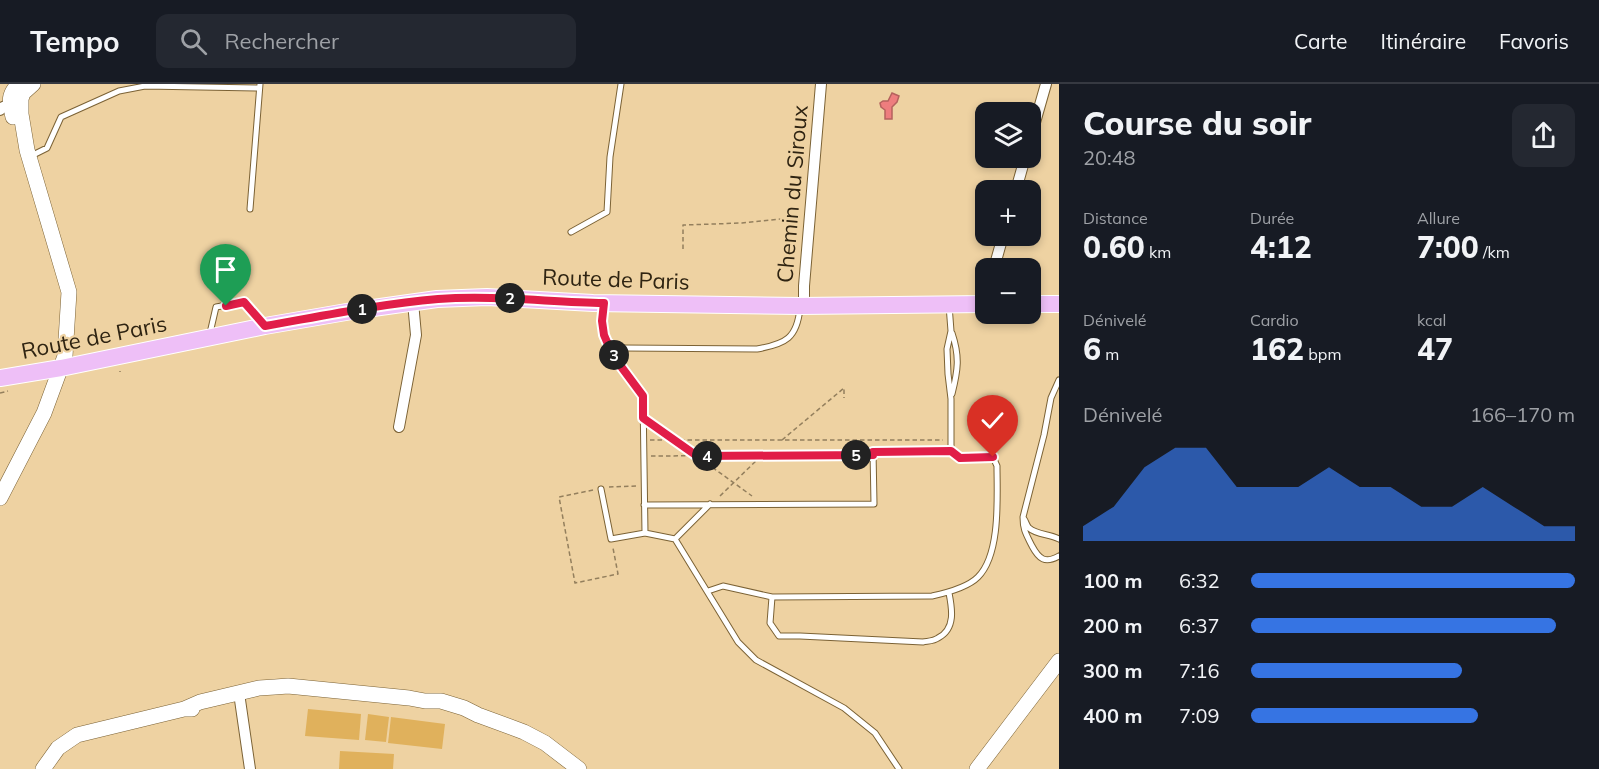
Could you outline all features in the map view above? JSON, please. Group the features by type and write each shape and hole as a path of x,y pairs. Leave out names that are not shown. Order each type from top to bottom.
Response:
{"main road":[{"name":"Route de Paris","path":"0,378 61,368 265,326 437,299 487,297 604,303 802,306 975,304"},
{"path":"1041,304 1059,304"}],"street":[{"path":"0,498 44,413 65,356 69,292 28,154 21,114 12,95 23,93 33,84"},
{"name":"Chemin du Siroux","path":"802,306 821,84"},
{"path":"1041,102 1046,84"},
{"path":"399,427 416,335 413,302"},
{"path":"977,769 1059,662"},
{"path":"43,769 58,748 77,735 184,709 200,702 239,696 259,687 288,686 409,698 426,701 453,712 478,715 546,743 579,769"},
{"path":"239,696 250,769"}],"lane":[{"path":"571,232 607,212 610,157 621,84"},
{"path":"28,154 47,148 61,117 119,91 146,86 259,86 250,209"},
{"path":"208,338 216,307 244,302 265,326"},
{"path":"604,303 602,321 604,335 612,347 614,357 643,396 645,533"},
{"path":"949,304 951,331 957,349 957,373 951,399"},
{"path":"612,347 757,349 775,346 787,340 795,331 802,306"},
{"path":"951,331 947,350 951,399 951,451"},
{"path":"1059,380 1051,398 1023,517 1023,529 1036,554 1041,559 1050,560 1059,556"},
{"path":"644,505 874,504 873,452 951,451 960,458 993,457 997,466 995,542 989,560 978,578 949,593 932,596 772,597 723,586 708,591"},
{"path":"601,489 611,539 645,533 675,539 738,642 756,660 844,708 875,733 899,769"},
{"path":"675,539 710,504"},
{"path":"1023,517 1029,528 1059,538"},
{"path":"772,597 770,622 779,636 924,642 939,638 950,627 952,609 949,593"}],"path":[{"path":"683,249 683,225 809,218"},
{"path":"781,440 844,388 844,398"},
{"path":"643,418 764,504"},
{"path":"644,440 950,440"},
{"path":"644,456 873,455"},
{"path":"710,504 761,456"},
{"path":"611,539 618,574 575,583 558,497 615,486 635,486"}],"shaded area":[{"path":"892,93 899,96 892,107 892,119 885,119 885,110 880,103 888,101"},
{"path":"308,709 361,714 359,740 305,736"},
{"path":"368,714 389,717 386,742 365,740"},
{"path":"391,717 445,724 442,749 388,743"},
{"path":"340,751 394,754 393,769 339,769"}],"route":[{"path":"226,306 244,302 265,326 437,299 487,297 604,303 602,321 604,335 612,347 614,357 643,396 643,418 697,456 873,455 873,452 951,451 960,458 993,457"}]}
